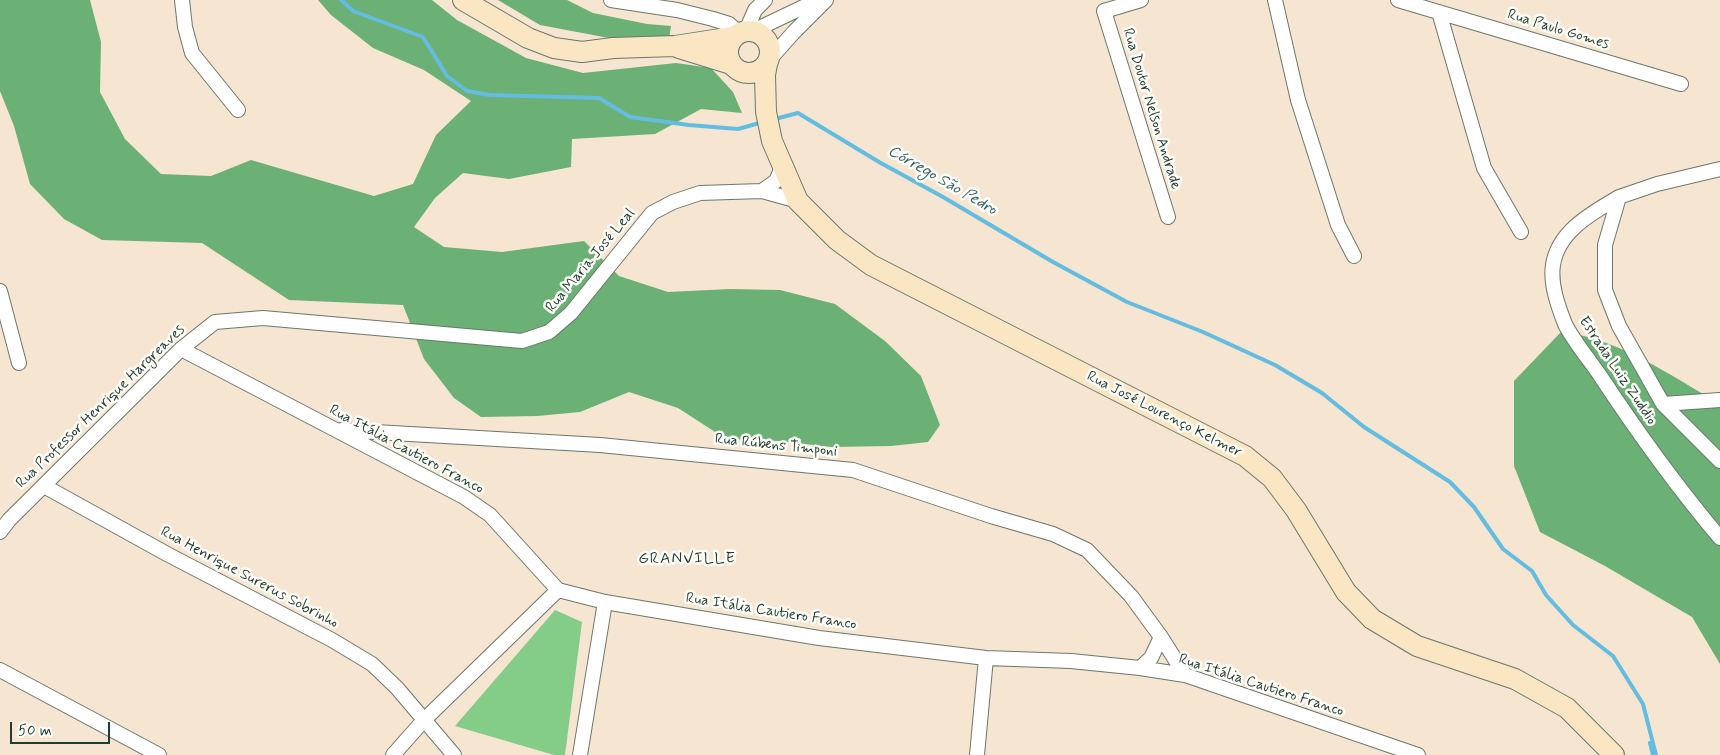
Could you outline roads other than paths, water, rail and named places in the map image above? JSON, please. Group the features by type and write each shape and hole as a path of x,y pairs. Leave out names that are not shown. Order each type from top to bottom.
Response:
{"main road":[{"path":"463,0 528,38 554,48 582,52 614,48 675,46 743,33 760,34 770,45 768,62 756,73 737,69 675,46"},
{"path":"737,69 727,50 729,43 743,33"},
{"name":"Rua José Lourenço Kelmer","path":"768,62 765,75 766,113 772,141 798,201 837,240 871,265 1245,456 1272,478 1291,504 1346,592 1372,620 1417,646 1515,679 1567,708 1614,755"},
{"name":"Rua José Lourenço Kelmer","path":"737,69 766,113"}],"street":[{"path":"182,0 185,27 192,53 238,110"},
{"path":"611,0 677,10 729,24 743,33"},
{"path":"743,33 755,10 765,0"},
{"path":"743,33 818,0"},
{"path":"768,62 794,32 826,0"},
{"name":"Rua Doutor Nelson Andrade","path":"1141,0 1104,11 1168,217"},
{"path":"1275,0 1298,100 1338,225 1354,256"},
{"name":"Rua Paulo Gomes","path":"1398,0 1681,84"},
{"path":"1439,12 1484,168 1521,232"},
{"path":"762,191 776,181 783,165"},
{"name":"Estrada Luiz Zuddio","path":"1720,169 1657,184 1619,197 1590,214 1562,239 1553,265 1554,288 1566,325 1630,421 1694,508 1720,538"},
{"name":"Rua Maria José Leal","path":"263,318 522,341 549,332 571,314 652,213 673,202 700,193 762,191 798,201"},
{"path":"1619,197 1605,245 1605,290 1619,326 1663,404 1720,461"},
{"path":"0,291 19,363"},
{"name":"Rua Professor Henrique Hargreaves","path":"0,532 9,520 181,349 215,322 263,318"},
{"name":"Rua Itália Cautiero Franco","path":"181,349 464,497 490,515 558,590 605,602 819,638 986,658 1071,661 1185,675 1418,755"},
{"path":"1663,404 1720,400"},
{"name":"Rua Rúbens Timponi","path":"335,430 600,445 853,470 991,516 1053,534 1087,550 1131,596 1161,637 1185,675"},
{"name":"Rua Henrique Surerus Sobrinho","path":"44,486 167,554 332,640 372,664 397,688 454,755"},
{"path":"393,755 424,720 558,590"},
{"path":"580,755 605,602"},
{"path":"1140,668 1151,658 1161,637"},
{"path":"978,755 986,658"},
{"path":"0,670 159,755"}],"waterway":[{"name":"Córrego São Pedro","path":"341,0 353,11 423,37 447,76 467,91 490,95 599,98 630,117 689,125 738,129 763,122"},
{"name":"Córrego São Pedro","path":"775,119 798,113 1053,262 1127,302 1203,332 1275,365 1322,393 1364,427 1450,482 1474,507 1503,549 1532,571 1546,595 1573,625 1613,656 1643,704 1656,755"},
{"name":"Córrego São Pedro","path":"1650,743 1653,755"}],"district":[{"name":"GRANVILLE","path":"687,560"}]}
